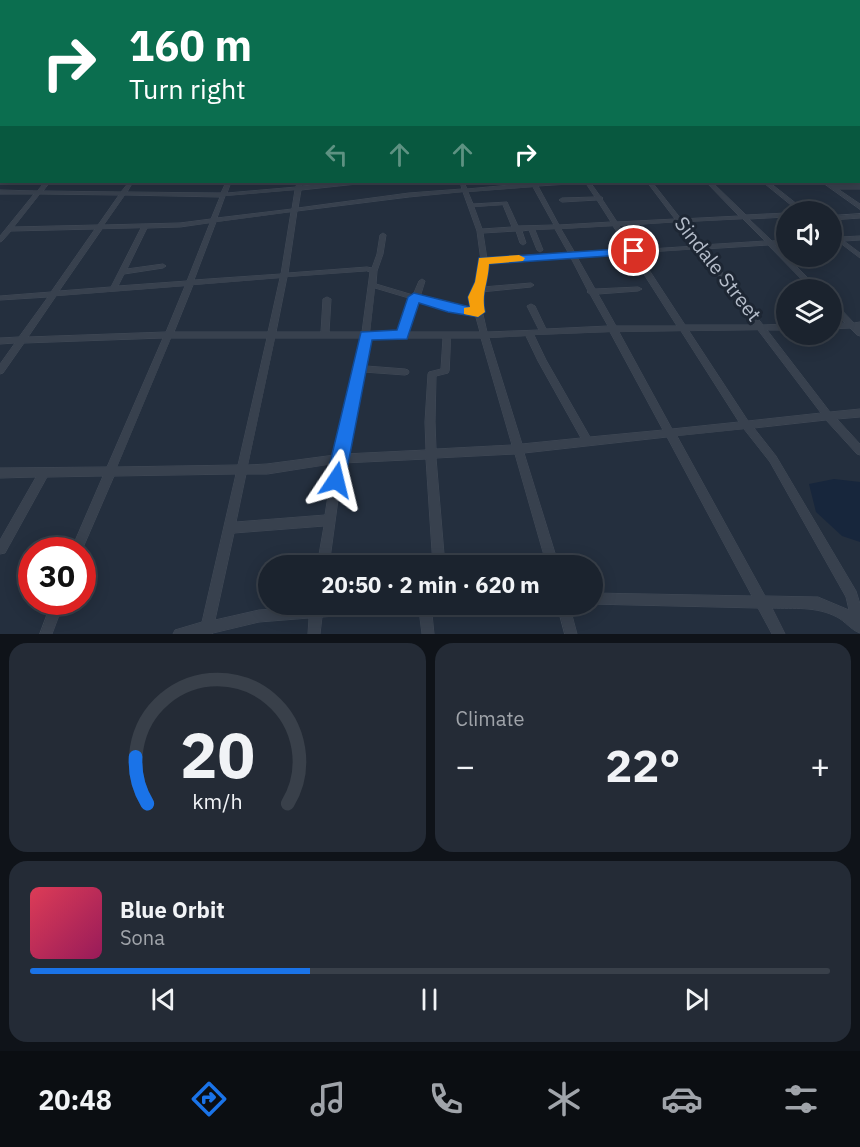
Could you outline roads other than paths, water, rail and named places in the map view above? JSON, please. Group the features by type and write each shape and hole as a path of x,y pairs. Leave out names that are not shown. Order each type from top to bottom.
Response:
{"street":[{"path":"0,240 46,183"},
{"path":"0,371 130,183"},
{"path":"82,537 169,335 228,183"},
{"path":"0,192 222,195 299,185 357,183"},
{"path":"462,183 480,231 484,261 475,297 478,312 550,555"},
{"path":"5,231 144,227 212,221 533,183 570,255 779,634"},
{"path":"589,183 746,425 773,459 852,595 860,626"},
{"name":"Sindale Street","path":"651,183 828,416 860,451"},
{"path":"710,183 806,279"},
{"path":"767,183 790,201"},
{"path":"827,183 860,207"},
{"path":"207,631 285,273 299,185"},
{"path":"833,187 860,187"},
{"path":"562,200 600,198"},
{"path":"471,206 505,203 523,243"},
{"path":"480,231 776,216"},
{"path":"842,217 860,216"},
{"path":"113,290 144,227"},
{"path":"531,228 540,250"},
{"path":"325,555 339,459 361,369 374,285 374,271 383,235"},
{"path":"842,239 860,238"},
{"path":"484,261 776,243"},
{"path":"842,244 860,256"},
{"path":"121,272 163,266"},
{"path":"0,297 113,290 285,273 367,269 374,271"},
{"path":"402,335 414,297 422,281"},
{"path":"374,285 448,308 478,312"},
{"path":"478,290 531,285"},
{"path":"591,292 638,289"},
{"path":"325,335 327,299"},
{"path":"531,306 544,333"},
{"path":"842,313 856,325 860,333"},
{"path":"0,341 169,335 484,335 612,329 776,327"},
{"path":"529,333 538,356 588,442"},
{"path":"438,555 431,454 432,374 445,371 447,335"},
{"path":"361,369 405,372"},
{"path":"0,473 242,470 339,459 519,449 860,413"},
{"path":"1,549 43,474"},
{"path":"229,528 330,520"},
{"path":"603,599 818,603 843,613 860,626"},
{"path":"46,634 53,615"},
{"path":"179,634 207,631 267,615"},
{"path":"314,634 315,615"},
{"path":"425,615 428,634"},
{"path":"567,615 571,634"}],"water":[{"path":"834,479 860,482 860,542 842,536 816,512 809,484"}]}
